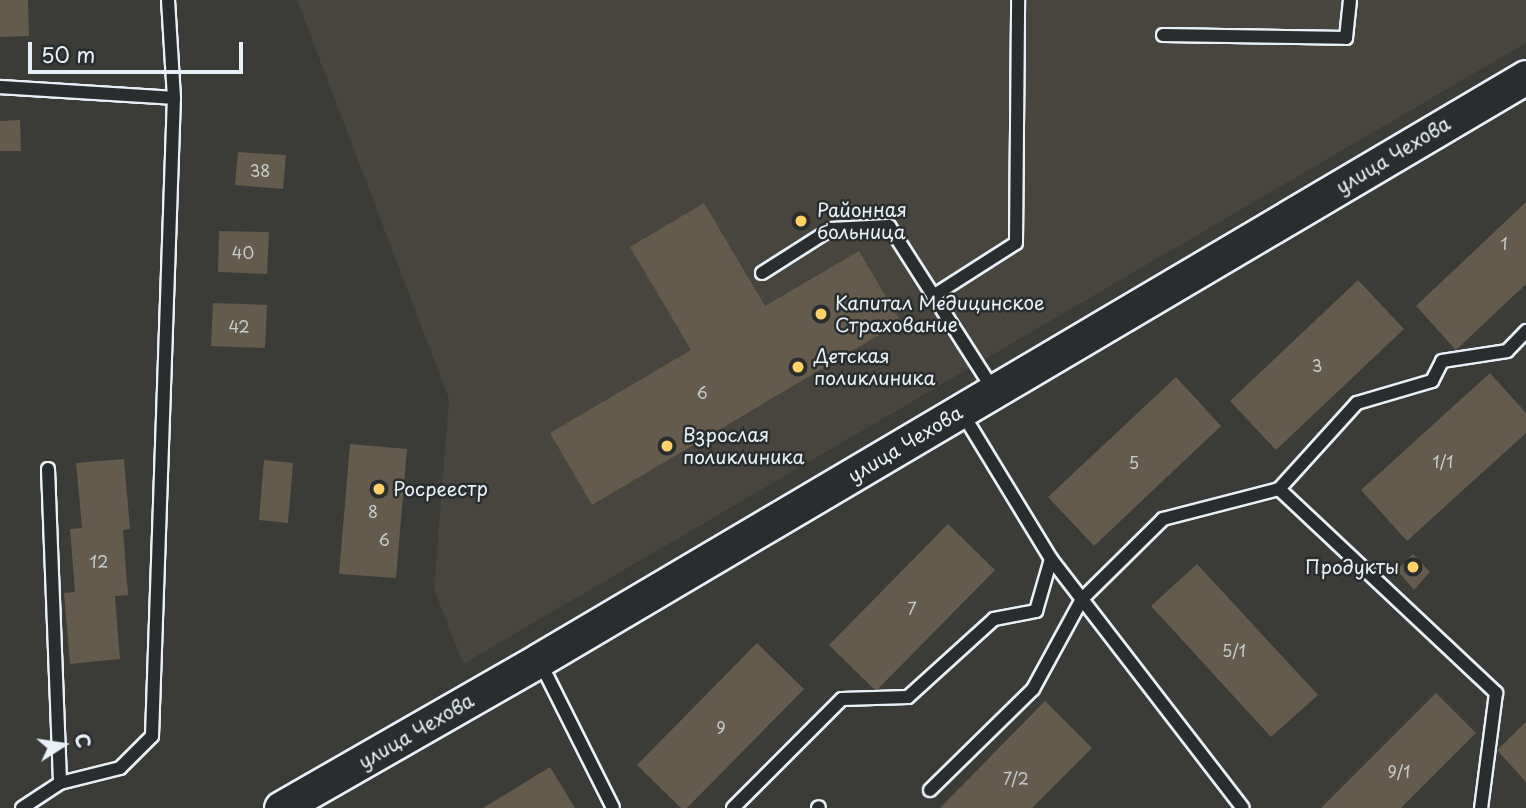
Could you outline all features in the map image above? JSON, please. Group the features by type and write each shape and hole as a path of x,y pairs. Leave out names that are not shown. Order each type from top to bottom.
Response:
{"street":[{"name":"улица Чехова","path":"281,808 539,660 1526,76"}],"lane":[{"path":"22,808 60,783 120,768 152,736 174,98 168,0"},
{"path":"933,296 1016,243 1018,0"},
{"path":"1163,35 1346,38 1350,0"},
{"path":"0,87 174,98"},
{"path":"762,273 831,229 889,226 994,391"},
{"path":"930,790 1033,689 1083,599 1163,519 1279,489 1357,403 1432,381 1442,361 1507,351 1526,331"},
{"path":"960,411 1051,559 1244,808"},
{"path":"48,470 60,783"},
{"path":"1279,489 1496,692 1481,808"},
{"path":"733,808 842,699 908,697 994,619 1036,611 1051,559"},
{"path":"539,660 613,808"}],"shaded area":[{"name":"Районная больница","path":"297,0 1526,0 1526,43 463,664 434,589 449,399"}],"building":[{"path":"0,0 28,0 29,36 0,37"},
{"path":"20,120 21,151 0,151 0,121"},
{"path":"238,152 286,155 283,189 235,185"},
{"path":"1526,202 1526,284 1456,350 1416,306"},
{"path":"704,203 765,306 859,251 901,322 592,505 550,433 691,350 630,247"},
{"path":"219,231 269,232 267,274 218,272"},
{"path":"1358,280 1404,329 1276,450 1230,401"},
{"path":"213,303 267,305 265,348 211,346"},
{"path":"1490,373 1526,413 1526,433 1407,541 1361,490"},
{"path":"1176,377 1221,426 1094,546 1048,497"},
{"path":"350,444 407,449 396,578 339,574"},
{"path":"124,459 130,529 123,530 128,595 115,596 120,659 70,664 64,593 75,592 70,529 82,528 76,463"},
{"path":"264,460 293,463 288,523 259,520"},
{"path":"948,524 995,570 876,691 829,645"},
{"path":"1413,554 1430,572 1414,590 1397,570"},
{"path":"1197,564 1318,695 1271,737 1151,606"},
{"path":"757,643 804,689 687,808 681,808 637,765"},
{"path":"1436,693 1476,733 1401,808 1321,808"},
{"path":"1045,701 1092,748 1032,808 940,808"},
{"path":"1526,722 1526,782 1497,750"},
{"path":"550,767 575,808 483,808"}],"place":[{"name":"Районная больница","path":"801,221"},
{"name":"Капитал Медицинское Страхование","path":"821,314"},
{"name":"Детская поликлиника","path":"798,367"},
{"name":"Взрослая поликлиника","path":"667,446"},
{"name":"Росреестр","path":"379,489"},
{"name":"Продукты","path":"1413,567"}]}
